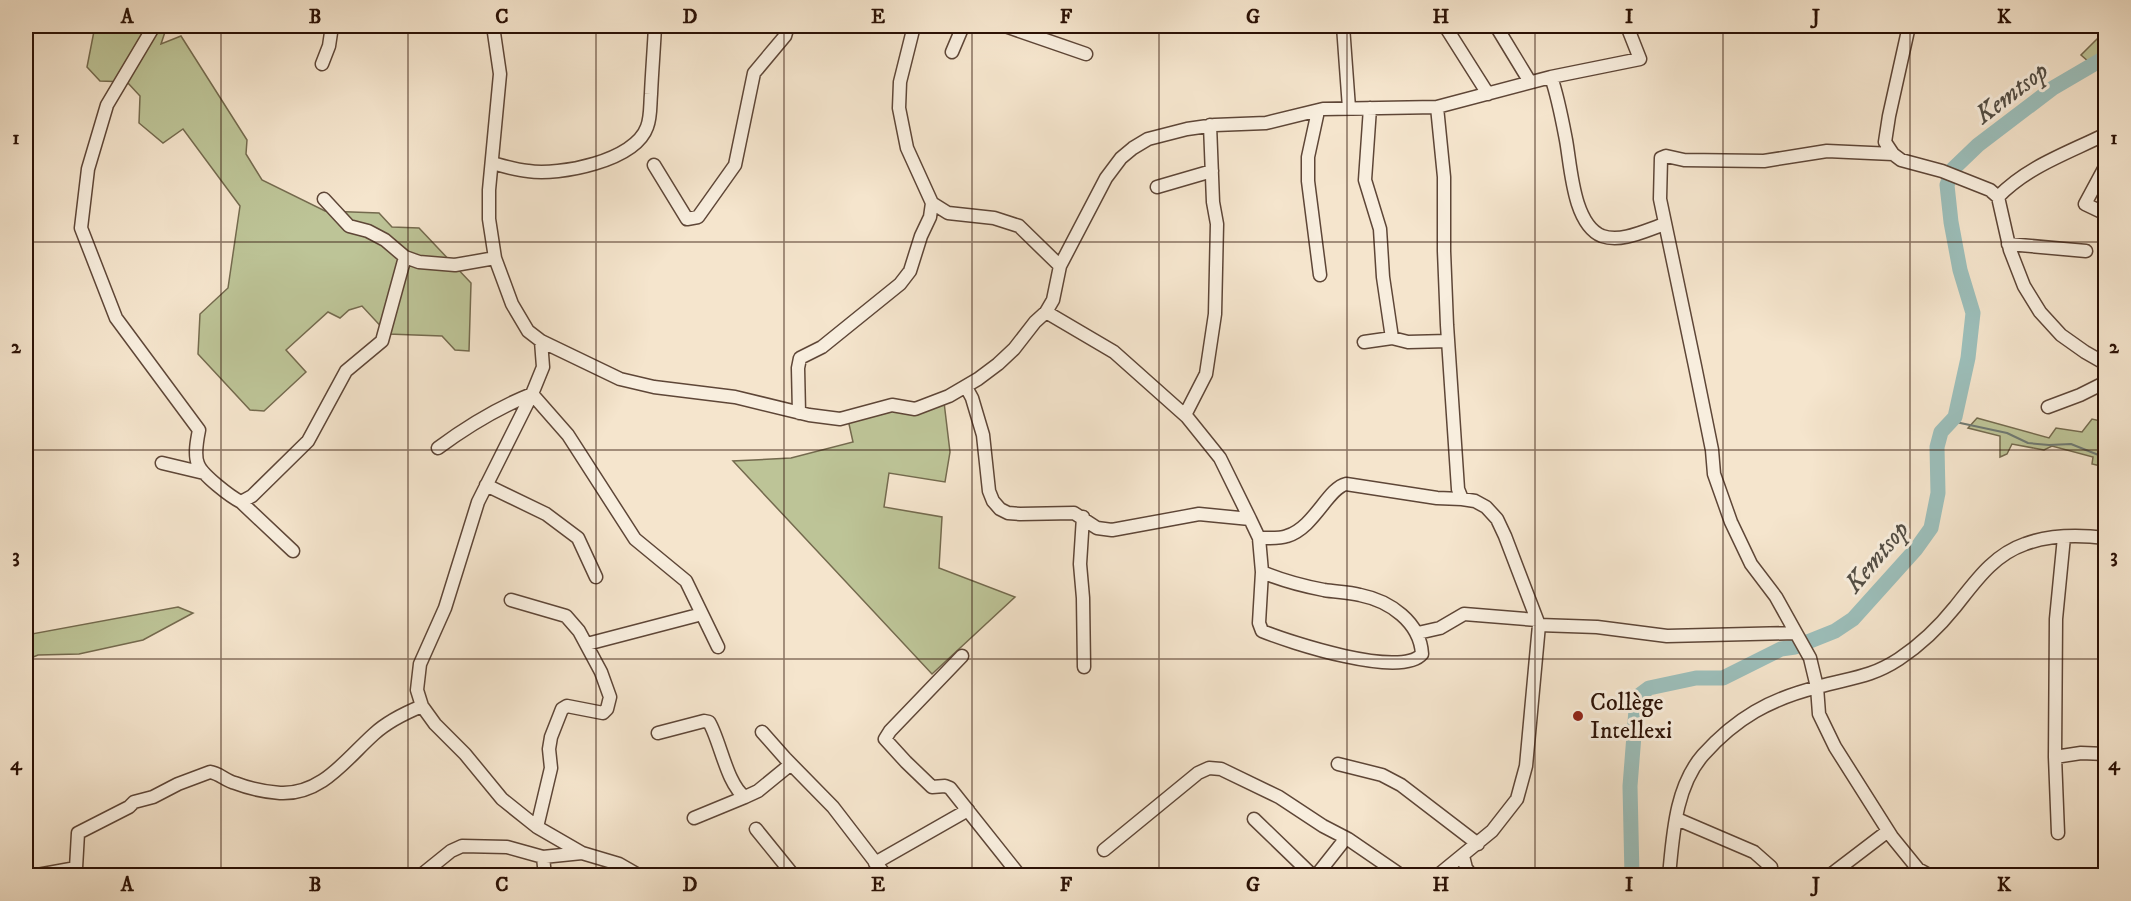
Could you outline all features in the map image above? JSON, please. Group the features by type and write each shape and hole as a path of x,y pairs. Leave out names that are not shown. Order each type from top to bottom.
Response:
{"street":[{"path":"154,26 107,105 88,169 81,228 116,318 199,430 196,456 198,466 229,497 241,502 293,551"},
{"path":"322,64 329,46 332,26"},
{"path":"493,26 500,74 489,190 489,219 495,258 512,304 528,331 541,341 620,379 654,387 735,397 800,413 840,419 892,405 915,409 966,387 998,364 1046,312 1053,300 1060,266 1094,197 1121,158 1148,139 1210,125 1266,123 1318,111 1349,108 1437,107 1530,82 1640,58 1627,26"},
{"path":"492,163 529,172 553,171 583,167 610,158 630,147 647,128 655,26"},
{"path":"654,165 687,219 698,218 735,165 754,73 785,36 788,26"},
{"path":"800,413 798,368 800,358 822,347 900,284 910,271 921,236 930,217 932,203 907,148 899,108 900,82 914,26"},
{"path":"952,52 963,26"},
{"path":"1005,26 1086,54"},
{"path":"1343,26 1349,108"},
{"path":"1445,26 1488,94"},
{"path":"1496,26 1530,82"},
{"path":"1909,26 1885,141 1893,154 1901,160 1942,171 1990,190 1998,196 2008,243 2024,286 2040,312 2061,335 2106,364"},
{"path":"1551,77 1562,117 1577,201 1583,217 1592,230 1604,236 1626,237 1665,224"},
{"path":"1437,107 1444,177 1444,251 1448,341 1458,489 1462,499"},
{"path":"1370,108 1365,180 1380,229 1383,277 1392,338"},
{"path":"1318,111 1308,157 1308,181 1320,275"},
{"path":"1185,415 1206,374 1215,314 1217,225 1213,202 1210,125"},
{"path":"1998,196 2027,172 2106,134"},
{"path":"1893,154 1827,151 1764,161 1684,160 1666,156 1661,158 1660,199 1700,387 1714,474 1731,522 1751,564 1776,597 1807,653 1817,687 1819,714 1823,725 1888,831 1918,869 1931,876"},
{"path":"2106,165 2085,204 2106,214"},
{"path":"1157,186 1212,171"},
{"path":"324,199 349,226 368,231 385,240 405,257 419,262 455,265 495,258"},
{"path":"932,203 948,213 994,218 1019,226 1060,266"},
{"path":"2008,243 2086,251"},
{"path":"241,502 252,496 308,441 346,371 382,341 405,257"},
{"path":"1046,312 1114,352 1185,415 1220,458 1259,538 1262,572 1259,627 1262,631 1342,656 1387,662 1416,659 1422,654 1418,633 1406,618 1372,599 1322,590 1262,572"},
{"path":"1364,342 1392,338 1408,342 1448,341"},
{"path":"541,341 543,367 532,394 486,485 465,538 445,608 420,664 417,690 422,706 435,724 465,753 502,800 537,827 582,853 619,864 640,876"},
{"path":"2048,407 2106,382"},
{"path":"966,387 972,398 983,435 989,491 993,501 1000,509 1008,513 1069,512 1083,517 1097,528 1112,530 1199,514 1250,519"},
{"path":"438,448 500,407 532,394"},
{"path":"532,394 568,435 635,539 686,581 718,647"},
{"path":"162,463 206,473"},
{"path":"1259,538 1281,537 1294,533 1313,519 1335,489 1346,484 1437,498 1475,501 1486,507 1497,519 1538,622 1524,779 1517,799 1492,831 1437,876"},
{"path":"486,485 546,514 578,538 596,577"},
{"path":"1083,517 1080,564 1084,667"},
{"path":"2058,833 2055,757 2056,619 2064,537"},
{"path":"1669,876 1677,819 1688,776 1713,746 1732,728 1761,707 1817,687 1862,677 1899,659 1940,624 1984,571 2005,554 2025,544 2064,537 2106,538"},
{"path":"511,600 566,616 587,645 608,689 608,706 605,712 599,713 567,706 562,709 551,737 549,749 551,768 537,827"},
{"path":"587,645 702,614"},
{"path":"1418,633 1440,628 1464,614 1667,636 1797,635"},
{"path":"962,656 890,731 885,740 932,787 950,788 1020,876"},
{"path":"32,876 77,872 78,833 129,807 134,802 153,797 177,784 210,772 234,783 278,793 292,793 308,789 327,779 376,733 405,713 422,706"},
{"path":"658,733 704,721 709,722 723,761 739,792 745,797"},
{"path":"762,732 833,807 886,876"},
{"path":"2055,757 2081,753 2106,754"},
{"path":"694,818 758,791 791,764"},
{"path":"1338,764 1382,775 1401,784 1478,844"},
{"path":"1104,850 1198,773 1209,768 1221,769 1279,797 1402,876"},
{"path":"875,863 968,810"},
{"path":"1254,819 1315,876 1346,838"},
{"path":"1677,819 1754,852 1772,867"},
{"path":"756,829 794,876"},
{"path":"1829,876 1888,831"},
{"path":"420,876 451,851 462,846 507,847 543,857 582,853"},
{"path":"1463,856 1466,868 1472,876"},
{"path":"543,857 545,876"}],"green space":[{"path":"95,26 167,26 161,44 181,36 247,140 246,154 262,180 325,211 379,213 392,227 419,228 471,283 469,351 455,350 442,336 388,334 362,306 349,310 340,318 328,312 286,350 306,372 264,411 250,410 198,354 200,314 228,288 240,206 183,129 163,143 139,123 140,96 127,82 100,81 87,67"},
{"path":"2102,34 2105,37 2105,65 2097,69 2081,55"},
{"path":"944,402 950,452 945,482 889,473 884,507 942,517 939,568 1015,597 932,674 733,461 791,458 853,442 847,415 893,403"},
{"path":"1977,418 2049,438 2056,428 2082,432 2092,419 2105,422 2105,467 2092,464 2093,457 2052,446 2044,450 2012,444 2007,454 2000,457 2000,436 1968,428"},
{"path":"178,607 193,613 143,640 79,654 38,655 26,660 26,635"}],"waterway":[{"name":"Kemtsop","path":"1632,876 1630,786 1637,697 1649,688 1696,678 1723,678 1781,649 1795,647 1835,631 1853,619 1916,549 1931,528 1938,493 1937,447 1941,432 1955,417 1968,358 1973,313 1960,270 1951,222 1947,185 1953,169 1978,145 2053,88 2106,57"},
{"path":"1951,421 2007,433 2028,443 2071,444 2106,458"}],"place":[{"name":"Collège Intellexi","path":"1578,716"}]}
